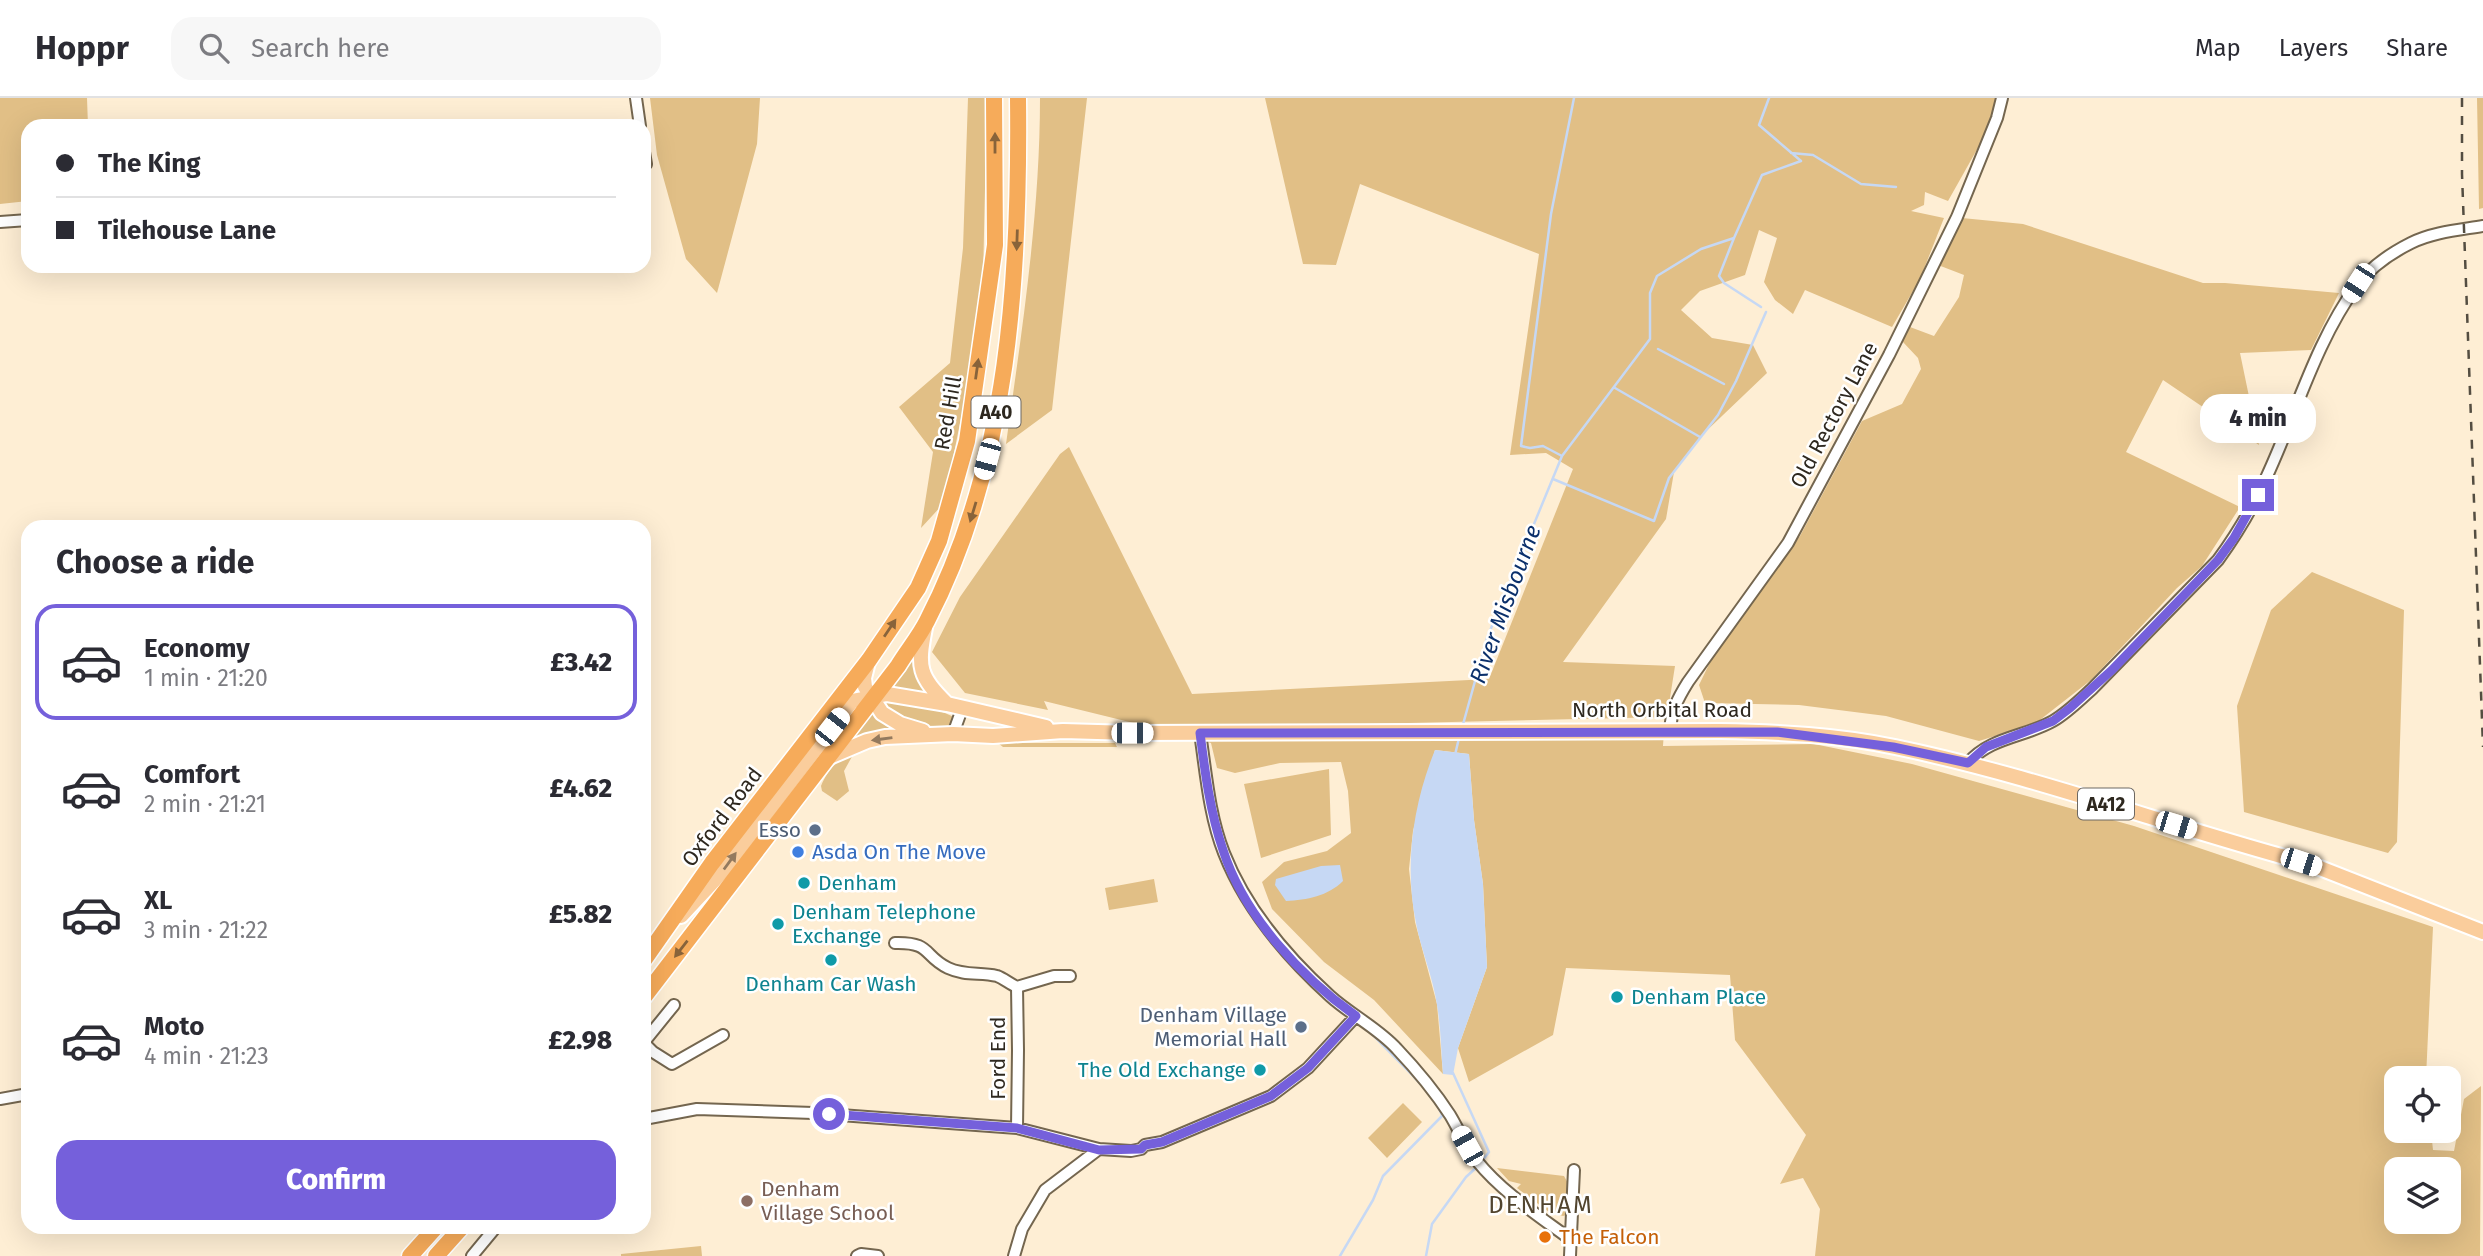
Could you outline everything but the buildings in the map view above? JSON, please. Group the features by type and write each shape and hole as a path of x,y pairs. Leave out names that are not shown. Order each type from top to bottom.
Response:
{"highway":[{"name":"Red Hill","path":"836,703 918,588 939,541 967,441 995,245 994,98"},
{"name":"A40","path":"651,988 898,666 926,623 971,518 990,448 1003,375 1016,262 1018,98"},
{"name":"Oxford Road","path":"651,950 743,822 836,703"},
{"path":"410,1256 430,1234"},
{"path":"436,1256 455,1234"}],"main road":[{"path":"926,623 920,650 925,681 947,705"},
{"path":"869,660 864,678 865,687 888,718 911,729 947,735"},
{"name":"North Orbital Road","path":"872,698 887,694 1063,731"},
{"path":"651,951 722,872 852,701 872,698"},
{"name":"North Orbital Road","path":"827,758 859,751 885,737 993,736 1063,731 1670,731 1777,732 1835,737 1968,763 2320,868 2483,932"}],"street":[{"path":"636,98 639,119"},
{"name":"Old Rectory Lane","path":"1670,731 1671,715 1676,702 1788,543 1889,355 1957,217 1997,118 2002,98"},
{"path":"0,222 21,220"},
{"path":"1968,763 1986,747 2053,721 2070,708 2112,670 2218,560 2234,538 2266,477 2322,348 2358,283 2394,252 2413,242 2483,226"},
{"path":"947,735 962,709"},
{"path":"987,715 993,736"},
{"path":"1200,733 1209,796 1223,851 1237,881 1269,931 1291,957 1338,1003 1396,1048 1443,1106 1479,1164 1525,1205 1570,1239"},
{"name":"Ford End","path":"895,943 911,943 926,948 946,967 970,975 997,976 1017,987 1054,976 1070,976"},
{"name":"Ford End","path":"1017,987 1017,1128"},
{"path":"651,1033 674,1004"},
{"path":"651,1118 697,1109 824,1114 1017,1128 1099,1150 1141,1149 1145,1145 1162,1142 1271,1096 1308,1068 1356,1016"},
{"path":"651,1050 672,1064 723,1035"},
{"path":"0,1099 21,1095"},
{"path":"1014,1256 1022,1229 1045,1190 1099,1150"},
{"path":"1570,1256 1574,1170"},
{"path":"472,1256 490,1234"},
{"path":"857,1256 878,1256"}],"shaded area":[{"path":"0,98 87,98 88,119 21,119 21,202 0,204"},
{"path":"650,98 760,98 757,144 717,293 686,259 657,155"},
{"path":"968,98 987,98 983,279 963,408 944,503 921,528 933,452 899,407 950,363 963,248"},
{"path":"1040,98 1087,98 1052,410 1006,444 1033,228"},
{"path":"1265,98 1998,98 1997,114 1948,201 1925,192 1924,205 1911,211 1944,218 1920,279 1892,327 1805,290 1793,314 1775,300 1764,282 1777,238 1759,230 1745,275 1700,291 1681,310 1712,338 1753,345 1767,373 1700,437 1674,472 1666,519 1563,662 1675,666 1667,717 1158,729 1044,701 1048,710 965,693 932,652 960,597 1060,454 1069,447 1192,694 1489,679 1573,469 1546,453 1510,455 1539,254 1360,184 1336,265 1303,264"},
{"path":"2477,98 2483,98 2483,208 2479,209"},
{"path":"1962,218 2023,224 2203,283 2339,293 2311,350 2240,353 2259,445 2163,380 2126,452 2240,507 2202,566 2177,588 2091,680 2036,723 1979,741 1886,716 1799,705 1705,703 1699,685 1715,652 1800,536 1862,421 1902,404 1921,369 1918,358 1902,341 1910,327 1934,336 1959,297 1964,275 1938,265"},
{"path":"2312,572 2404,610 2397,842 2388,853 2244,812 2237,706 2271,610"},
{"path":"916,648 934,697 888,686"},
{"path":"879,702 918,705 954,717 950,727 929,726 904,719"},
{"path":"869,711 886,726 901,732 866,734 848,741"},
{"path":"1664,731 1663,746 1814,744 1912,764 2134,826 2433,927 2427,1066 2384,1066 2384,1143 2432,1143 2433,1150 2454,1151 2456,1143 2461,1143 2464,1099 2481,1086 2480,1256 1815,1256 1820,1209 1803,1178 1780,1184 1806,1135 1735,1040 1730,975 1566,968 1553,1035 1469,1082 1458,1048 1487,967 1483,884 1469,754 1435,750 1413,831 1409,869 1415,922 1437,1004 1443,1074 1374,1000 1324,962 1272,909 1262,882 1284,862 1327,851 1351,833 1348,791 1341,762 1280,763 1235,773 1217,768 1211,743 1190,737"},
{"path":"998,743 1115,743 1117,747 1003,747"},
{"path":"854,753 844,771 849,791 837,801 822,791 821,786 834,766"},
{"path":"1329,769 1331,835 1261,858 1244,784"},
{"path":"1154,879 1158,902 1109,910 1105,888"},
{"path":"1403,1103 1422,1122 1387,1158 1368,1138"},
{"path":"1497,1168 1564,1176 1569,1185 1566,1215 1549,1212 1517,1188 1521,1184 1509,1181"},
{"path":"701,1246 702,1256 621,1256 621,1254"}],"water":[{"path":"1435,750 1469,754 1483,884 1487,967 1458,1048 1453,1075 1443,1074 1437,1005 1412,901 1411,857 1416,813"},
{"path":"1340,865 1343,881 1317,896 1286,901 1275,885 1276,879 1321,866"}],"waterway":[{"path":"1562,456 1543,446 1521,446 1551,214 1574,98"},
{"name":"River Misbourne","path":"1462,728 1487,638 1562,456 1650,339 1650,293 1657,276 1701,249 1734,238 1762,175 1801,161 1759,125 1769,98"},
{"path":"1791,153 1813,155 1861,184 1896,187"},
{"path":"1734,238 1719,276 1724,283 1761,307"},
{"path":"1553,479 1654,521 1669,478 1718,415 1766,312"},
{"path":"1658,349 1724,384"},
{"path":"1615,388 1700,437"},
{"name":"River Misbourne","path":"1455,755 1459,738"},
{"path":"1340,1256 1373,1200 1383,1176 1442,1116 1423,1086 1374,1036"},
{"name":"River Misbourne","path":"1453,1073 1489,1152 1482,1161"},
{"name":"River Misbourne","path":"1426,1256 1432,1224 1466,1177 1478,1166"}],"railway":[{"path":"2462,98 2462,174 2483,747"}],"place":[{"name":"Esso","path":"815,830"},
{"name":"Asda On The Move","path":"798,852"},
{"name":"Denham","path":"804,883"},
{"name":"Denham Telephone Exchange","path":"778,924"},
{"name":"Denham Car Wash","path":"831,960"},
{"name":"Denham Place","path":"1617,997"},
{"name":"Denham Village Memorial Hall","path":"1301,1027"},
{"name":"The Old Exchange","path":"1260,1070"},
{"name":"Denham Village School","path":"747,1201"},
{"name":"The Falcon","path":"1545,1237"}],"district":[{"name":"DENHAM","path":"1541,1205"}],"route":[{"path":"829,1114 1017,1128 1099,1150 1131,1151 1162,1142 1271,1096 1308,1068 1356,1016 1307,974 1269,931 1237,881 1223,851 1209,796 1200,733 1777,732 1835,737 1968,763 1986,747 2053,721 2092,689 2218,560 2258,495"}]}
